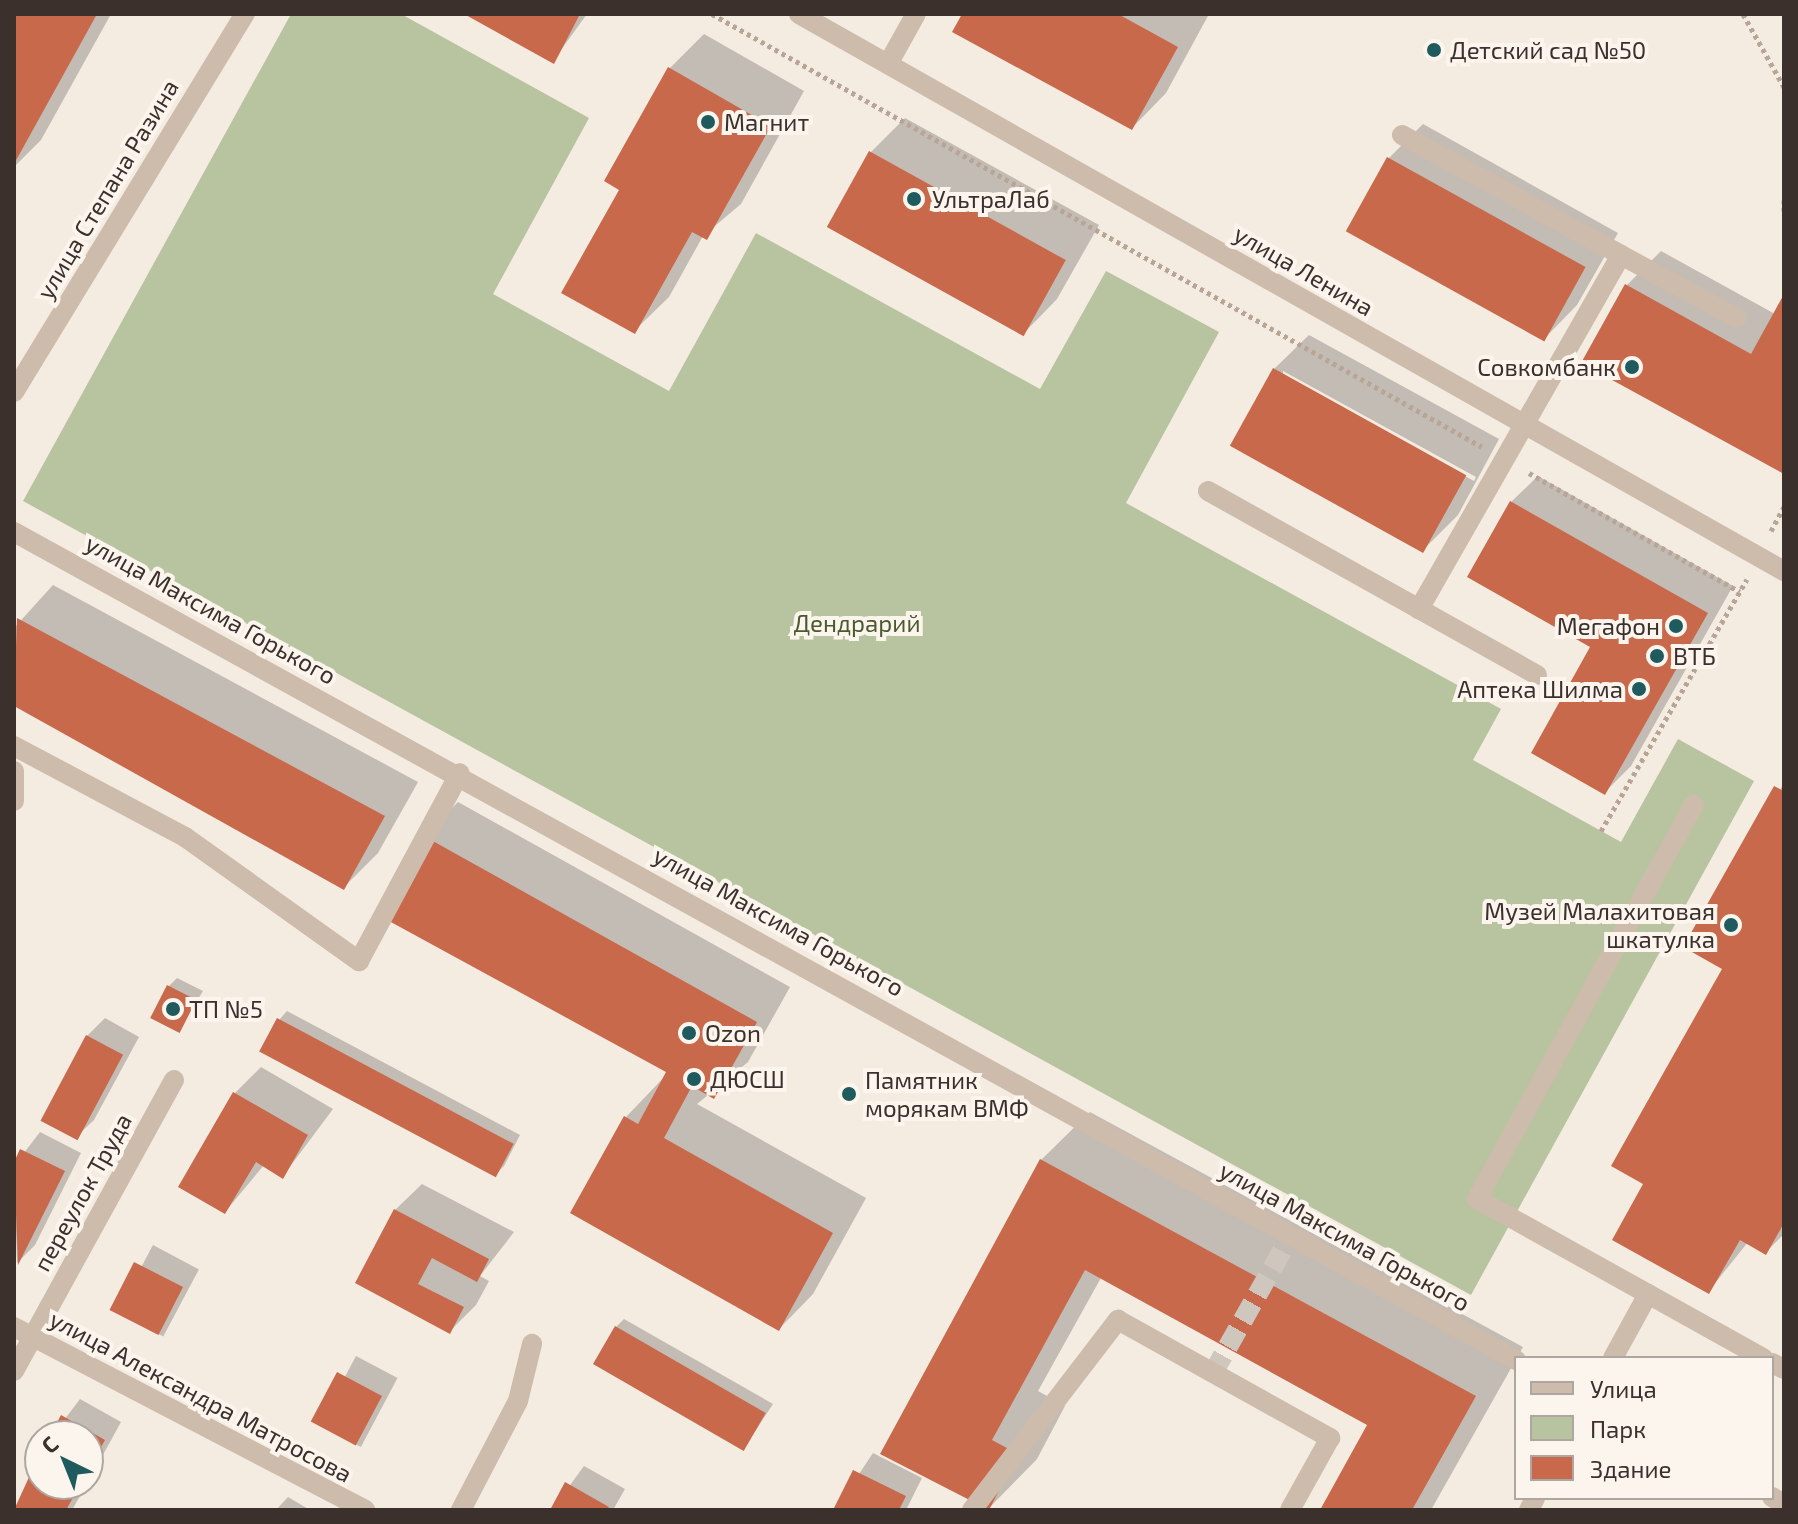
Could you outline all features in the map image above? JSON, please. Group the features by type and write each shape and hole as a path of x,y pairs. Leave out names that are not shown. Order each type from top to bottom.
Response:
{"street":[{"name":"улица Степана Разина","path":"14,392 245,14"},
{"name":"улица Ленина","path":"799,14 1784,571"},
{"path":"888,64 916,14"},
{"path":"1402,135 1737,318"},
{"path":"1419,609 1621,255"},
{"path":"1208,491 1537,675"},
{"name":"улица Максима Горького","path":"14,532 460,773 1514,1359"},
{"path":"14,746 185,837 359,961 460,773"},
{"path":"14,771 14,801"},
{"path":"1694,805 1477,1199 1759,1356"},
{"name":"переулок Труда","path":"14,1371 174,1080"},
{"path":"1614,1356 1648,1294"},
{"path":"975,1509 1118,1320 1330,1438 1290,1510"},
{"name":"улица Александра Матросова","path":"14,1327 365,1510"},
{"path":"461,1510 518,1401 532,1344"}],"path":[{"path":"712,14 1740,592"},
{"path":"1743,14 1784,87"},
{"path":"1784,200 1784,211"},
{"path":"1601,831 1740,592 1784,507"}],"green space":[{"name":"Дендрарий","path":"291,14 401,14 589,118 493,294 669,391 756,233 1040,389 1106,271 1219,332 1126,503 1501,709 1473,760 1621,842 1678,739 1754,781 1471,1295 23,501"}],"building":[{"path":"14,14 97,14 14,164"},
{"path":"464,14 580,14 554,64"},
{"path":"962,14 1118,14 1178,47 1132,130 952,32"},
{"path":"668,67 771,126 707,240 692,232 635,334 561,293 619,190 604,181"},
{"path":"869,151 1066,260 1024,336 827,227"},
{"path":"1387,157 1586,267 1544,341 1346,231"},
{"path":"1625,284 1751,354 1784,294 1784,474 1581,363"},
{"path":"1273,368 1466,475 1423,553 1230,446"},
{"path":"1510,501 1708,613 1605,795 1531,753 1590,647 1467,577"},
{"path":"17,618 385,816 344,890 14,706"},
{"path":"1774,786 1784,791 1784,1223 1766,1255 1740,1240 1709,1294 1612,1240 1643,1184 1611,1166 1722,969 1683,947"},
{"name":"ДЮСШ","path":"422,835 757,1022 714,1099 692,1086 664,1138 833,1233 779,1331 570,1213 624,1116 638,1124 666,1072 378,915"},
{"name":"ТП №5","path":"167,985 196,1000 180,1033 150,1018"},
{"path":"277,1018 514,1144 496,1177 259,1052"},
{"path":"86,1035 123,1055 78,1140 40,1121"},
{"path":"233,1092 308,1135 283,1179 256,1162 225,1214 178,1187"},
{"path":"20,1149 65,1171 18,1265 14,1162"},
{"path":"1040,1159 1476,1396 1412,1510 1320,1510 1367,1425 1085,1270 992,1440 1018,1454 989,1510 880,1454"},
{"path":"394,1209 489,1259 477,1282 432,1258 418,1284 464,1307 450,1334 355,1283"},
{"path":"134,1262 183,1287 158,1335 109,1310"},
{"path":"615,1326 766,1413 744,1451 593,1364"},
{"path":"337,1372 382,1396 356,1445 311,1421"},
{"path":"853,1470 906,1496 899,1510 833,1510"},
{"path":"565,1482 609,1507 607,1510 550,1510"},
{"path":"24,1488 24,1500 72,1500 66,1510 14,1510"}],"tunnel":[{"path":"1213,1373 1291,1235"}],"place":[{"name":"Детский сад №50","path":"1434,50"},
{"name":"Магнит","path":"708,122"},
{"name":"УльтраЛаб","path":"914,199"},
{"name":"Совкомбанк","path":"1632,367"},
{"name":"Мегафон","path":"1676,626"},
{"name":"ВТБ","path":"1657,656"},
{"name":"Аптека Шилма","path":"1639,689"},
{"name":"Музей Малахитовая шкатулка","path":"1731,925"},
{"name":"ТП №5","path":"173,1009"},
{"name":"Ozon","path":"689,1033"},
{"name":"ДЮСШ","path":"694,1079"},
{"name":"Памятник морякам ВМФ","path":"849,1094"}]}
